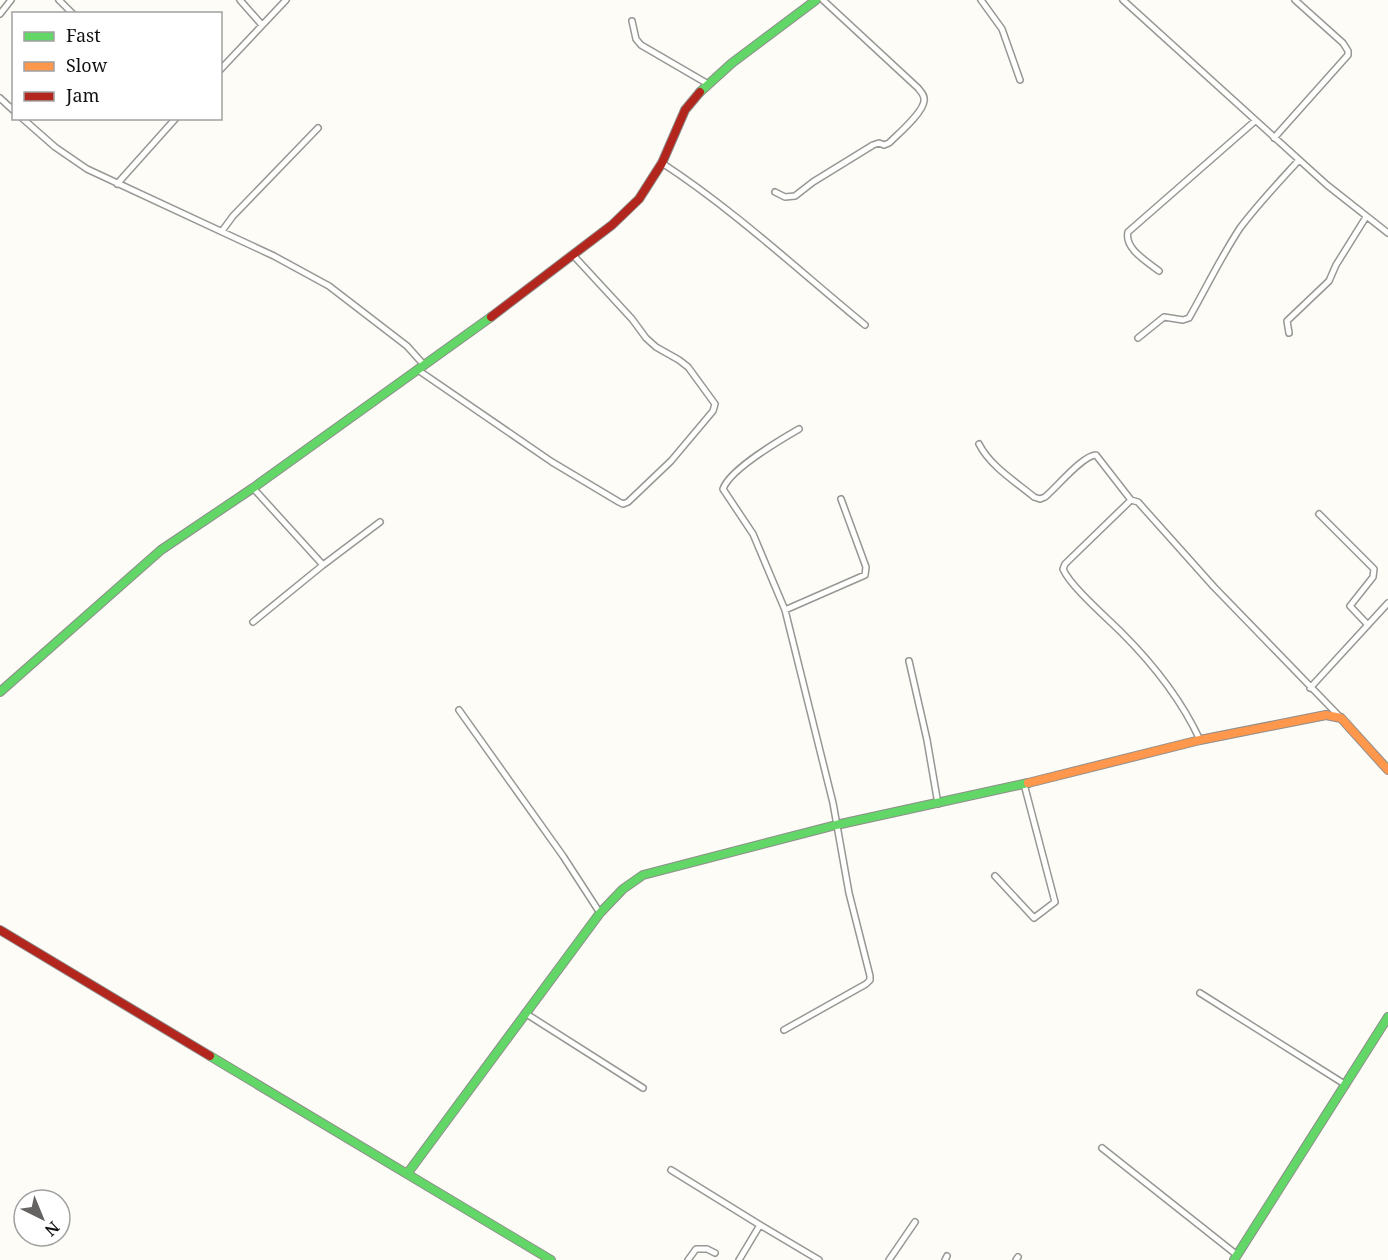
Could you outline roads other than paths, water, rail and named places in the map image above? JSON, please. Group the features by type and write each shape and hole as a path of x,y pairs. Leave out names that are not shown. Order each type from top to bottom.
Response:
{"street":[{"path":"0,14 11,0"},
{"path":"59,0 71,12"},
{"path":"240,0 262,25"},
{"path":"222,68 286,0"},
{"path":"0,692 161,550 253,488 421,368 612,225 633,205 662,163 685,110 708,84 816,0"},
{"path":"775,192 785,197 795,196 813,182 873,145 890,143 917,115 925,101 918,88 823,0"},
{"path":"981,0 1002,29 1020,80"},
{"path":"1123,0 1299,160 1388,233"},
{"path":"1274,138 1348,55 1343,43 1295,0"},
{"path":"632,21 636,39 641,45 708,84"},
{"path":"0,98 12,109"},
{"path":"24,120 67,156 117,184 274,256 329,286 394,334 407,346 421,368 560,467 623,504 628,502 671,461 713,411 715,404 688,367 646,338 632,319 573,255"},
{"path":"117,184 174,120"},
{"path":"1159,271 1132,248 1127,238 1128,232 1255,121"},
{"path":"222,231 233,216 318,128"},
{"path":"1138,338 1164,317 1183,320 1189,318 1220,260 1241,227 1299,160"},
{"path":"662,163 728,211 866,325"},
{"path":"1289,333 1287,321 1329,281 1336,265 1366,217"},
{"path":"784,1030 870,980 849,893 833,803 785,610 753,534 723,489 735,472 799,429"},
{"path":"979,444 991,460 1037,499 1045,497 1083,461 1095,455 1131,500 1138,502 1214,587 1388,770"},
{"path":"253,488 323,565"},
{"path":"785,610 865,575 866,567 841,499"},
{"path":"1131,500 1063,568 1092,604 1157,671 1177,698 1200,740"},
{"path":"1318,514 1375,572 1374,577 1350,606 1368,625"},
{"path":"253,622 380,522"},
{"path":"1310,688 1388,603"},
{"path":"909,661 927,740 938,804"},
{"path":"459,710 563,856 600,914"},
{"path":"407,1174 600,914 623,889 643,875 836,825 1024,784 1200,740 1319,716 1341,718"},
{"path":"994,876 1034,918 1054,902 1024,784"},
{"path":"0,930 551,1260"},
{"path":"1200,993 1346,1085"},
{"path":"525,1013 643,1088"},
{"path":"1102,1148 1235,1258 1388,1017"},
{"path":"671,1170 819,1260"},
{"path":"889,1260 915,1222"},
{"path":"739,1260 760,1225"},
{"path":"688,1260 696,1249 707,1249 715,1253"}]}
